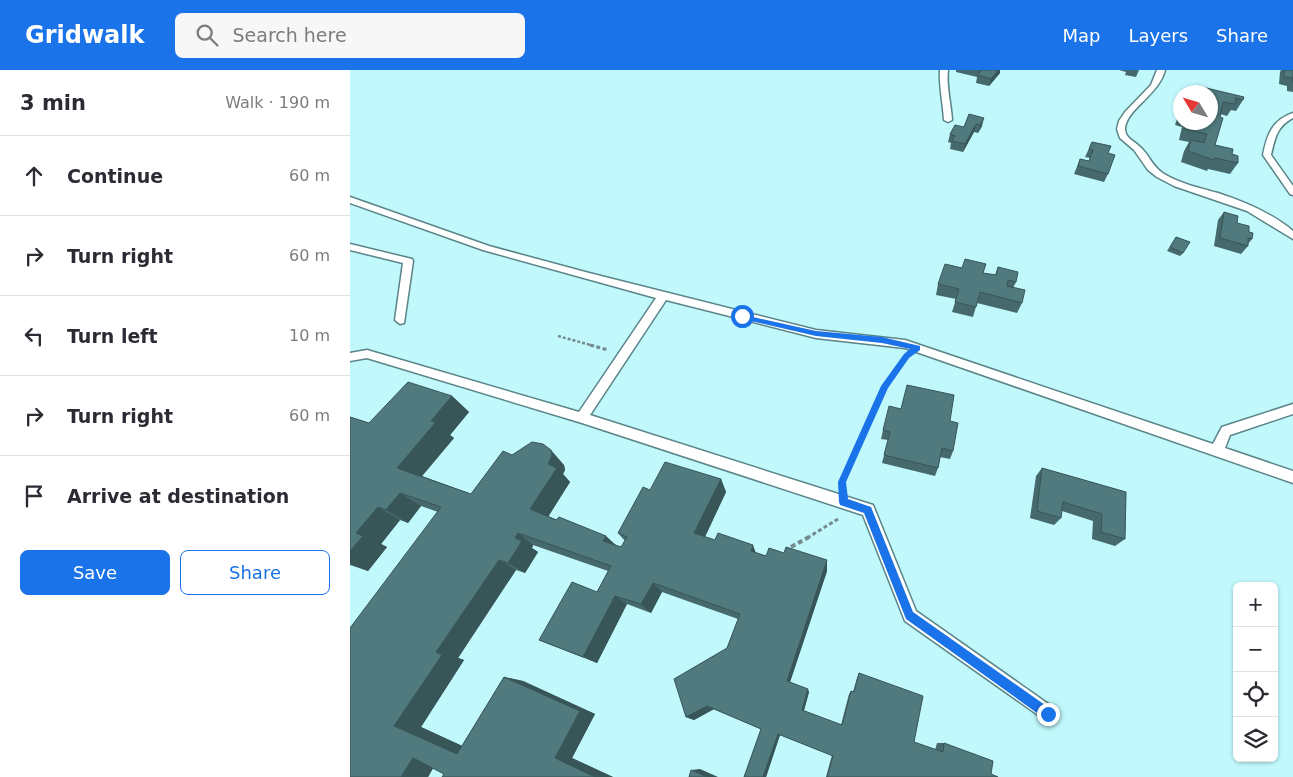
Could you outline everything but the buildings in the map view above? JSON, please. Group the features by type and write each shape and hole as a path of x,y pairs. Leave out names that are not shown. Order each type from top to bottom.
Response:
{"lane":[{"path":"944,70 942,81 947,98 948,120"},
{"path":"1161,70 1157,83 1125,118 1121,128 1123,136 1140,150 1150,168 1158,174 1180,185 1237,202 1293,236"},
{"path":"1293,115 1281,120 1273,128 1267,155 1293,192"},
{"path":"350,200 514,256 663,296 816,334 882,340 917,348 1293,477"},
{"path":"350,248 408,261 400,320"},
{"path":"582,418 663,296"},
{"path":"350,357 367,354 582,418 868,510 910,616 1048,714"},
{"path":"1217,452 1220,441 1226,431 1293,409"}],"path":[{"path":"558,336 624,354"},
{"path":"792,547 845,516 842,482 885,386 907,356 917,348"}],"shaded area":[{"path":"350,70 1293,70 1293,777 350,777"}],"route":[{"path":"742,316 816,334 882,340 917,348 907,356 885,386 842,482 844,502 868,510 910,616 1048,714"}]}
